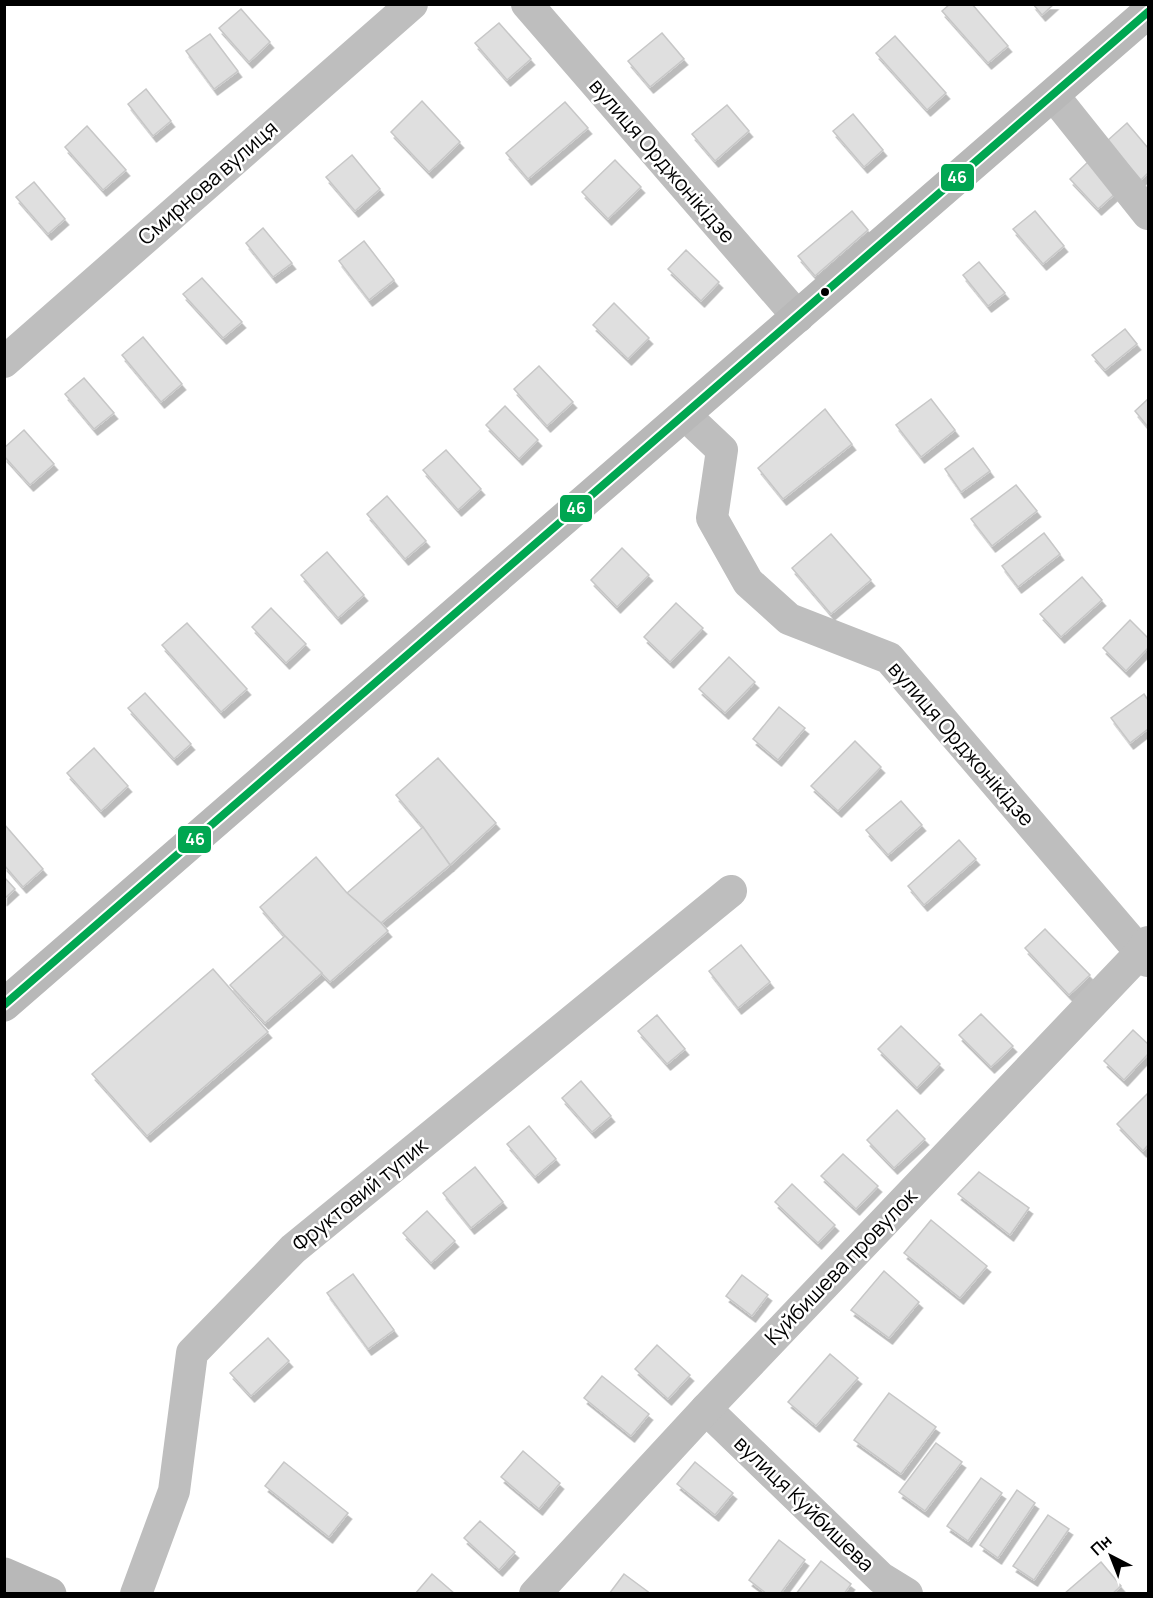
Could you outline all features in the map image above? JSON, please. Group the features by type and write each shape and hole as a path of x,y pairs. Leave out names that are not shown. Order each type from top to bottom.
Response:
{"street":[{"name":"Смирнова вулиця","path":"4,363 412,4"},
{"name":"вулиця Орджонікідзе","path":"527,4 798,317"},
{"path":"4,1005 1149,12"},
{"path":"1053,95 1149,214"},
{"name":"вулиця Орджонікідзе","path":"685,415 722,450 712,518 748,582 789,619 889,658 1146,952"},
{"name":"Фруктовий тупик","path":"136,1593 174,1491 192,1353 293,1249 731,891"},
{"name":"Куйбишева провулок","path":"535,1593 706,1409 1146,952"},
{"name":"вулиця Куйбишева","path":"706,1409 881,1578 907,1593"},
{"path":"4,1574 50,1593"}],"building":[{"path":"950,4 972,4 1008,46 988,63 942,11"},
{"path":"1033,4 1054,4 1042,15"},
{"path":"241,9 270,42 249,62 219,28"},
{"path":"499,23 531,59 507,80 475,43"},
{"path":"662,33 684,59 650,87 628,61"},
{"path":"210,34 238,71 214,89 186,51"},
{"path":"895,36 946,93 927,110 876,53"},
{"path":"146,89 171,121 153,136 128,104"},
{"path":"422,101 460,142 429,172 391,132"},
{"path":"565,102 588,128 528,179 506,153"},
{"path":"727,105 749,131 715,161 692,134"},
{"path":"853,114 883,150 864,167 833,131"},
{"path":"1127,123 1148,148 1148,173 1141,180 1107,141"},
{"path":"87,126 126,170 103,190 65,147"},
{"path":"352,155 380,189 355,211 326,177"},
{"path":"615,160 641,187 608,219 582,192"},
{"path":"1089,161 1117,192 1098,209 1070,179"},
{"path":"34,182 65,219 48,234 16,197"},
{"path":"852,211 868,230 815,276 798,256"},
{"path":"1035,211 1064,246 1043,264 1013,229"},
{"path":"263,228 292,263 273,277 246,243"},
{"path":"364,241 394,280 369,300 339,261"},
{"path":"686,250 719,282 701,301 668,269"},
{"path":"979,262 1005,293 988,306 963,275"},
{"path":"202,278 242,322 223,338 183,294"},
{"path":"614,303 649,338 628,359 593,325"},
{"path":"1125,329 1137,344 1105,370 1092,355"},
{"path":"143,337 182,384 161,402 122,355"},
{"path":"539,366 573,402 547,426 514,389"},
{"path":"84,378 114,413 94,429 65,394"},
{"path":"931,399 955,430 921,457 896,425"},
{"path":"1148,399 1148,427 1135,411"},
{"path":"505,406 538,440 519,459 486,425"},
{"path":"825,409 852,444 783,499 758,468"},
{"path":"24,430 54,464 30,485 4,456 4,448"},
{"path":"973,448 990,471 961,492 945,469"},
{"path":"446,450 481,489 458,510 423,470"},
{"path":"1016,485 1037,511 992,546 971,519"},
{"path":"387,496 426,541 405,559 367,514"},
{"path":"1044,533 1060,554 1018,587 1002,566"},
{"path":"831,534 871,580 831,614 792,568"},
{"path":"622,548 649,575 617,607 591,580"},
{"path":"327,552 364,595 338,618 301,575"},
{"path":"1082,577 1102,600 1061,637 1040,614"},
{"path":"676,603 703,628 670,662 644,637"},
{"path":"271,608 306,644 286,663 252,627"},
{"path":"1130,620 1148,638 1148,648 1126,671 1103,648"},
{"path":"187,623 247,689 221,712 162,645"},
{"path":"729,657 755,682 725,713 699,689"},
{"path":"145,693 191,744 174,759 128,708"},
{"path":"1144,694 1148,700 1148,729 1130,743 1111,718"},
{"path":"779,707 805,728 778,760 753,739"},
{"path":"855,741 881,767 838,811 811,786"},
{"path":"94,748 128,786 101,811 67,773"},
{"path":"438,758 496,823 450,865 423,827 396,795"},
{"path":"901,801 922,825 888,855 866,830"},
{"path":"4,824 43,869 23,887 4,865"},
{"path":"423,827 450,865 381,923 347,893"},
{"path":"959,840 976,859 924,905 908,886"},
{"path":"316,857 347,893 388,931 330,982 260,907"},
{"path":"4,877 15,889 4,899"},
{"path":"1045,929 1090,975 1069,995 1025,948"},
{"path":"285,936 322,973 265,1023 230,985"},
{"path":"741,945 770,982 738,1008 709,971"},
{"path":"213,969 268,1032 147,1136 92,1074"},
{"path":"981,1014 1013,1046 991,1067 959,1035"},
{"path":"657,1015 685,1049 667,1064 638,1031"},
{"path":"901,1026 940,1064 917,1088 878,1049"},
{"path":"1133,1030 1148,1044 1148,1054 1124,1080 1104,1061"},
{"path":"581,1081 611,1116 592,1132 562,1098"},
{"path":"1148,1093 1148,1145 1143,1151 1117,1124"},
{"path":"897,1110 925,1139 894,1168 867,1140"},
{"path":"529,1126 556,1159 535,1177 507,1144"},
{"path":"843,1154 878,1186 856,1209 821,1176"},
{"path":"475,1167 503,1202 471,1228 443,1193"},
{"path":"979,1172 1029,1208 1010,1235 958,1194"},
{"path":"792,1184 835,1225 818,1243 775,1202"},
{"path":"427,1211 455,1241 431,1263 403,1233"},
{"path":"931,1220 987,1266 960,1298 904,1253"},
{"path":"884,1271 919,1302 889,1338 851,1310"},
{"path":"353,1274 394,1330 368,1349 327,1293"},
{"path":"742,1275 768,1295 752,1316 726,1296"},
{"path":"268,1338 289,1361 251,1396 230,1373"},
{"path":"657,1345 690,1375 668,1399 635,1369"},
{"path":"830,1354 858,1378 816,1426 788,1402"},
{"path":"602,1376 649,1414 631,1436 584,1398"},
{"path":"889,1393 936,1427 901,1474 854,1440"},
{"path":"936,1443 962,1462 925,1511 899,1492"},
{"path":"523,1451 560,1483 539,1509 501,1477"},
{"path":"284,1462 348,1513 329,1537 265,1486"},
{"path":"695,1462 733,1493 715,1515 677,1484"},
{"path":"981,1478 1002,1493 968,1541 947,1526"},
{"path":"1017,1490 1035,1503 998,1558 980,1545"},
{"path":"1048,1515 1069,1529 1034,1580 1013,1566"},
{"path":"480,1521 515,1552 499,1570 464,1538"},
{"path":"779,1540 805,1560 780,1594 767,1594 749,1580"},
{"path":"821,1561 851,1584 844,1594 796,1594"},
{"path":"1101,1562 1121,1586 1112,1594 1064,1594"},
{"path":"432,1574 455,1594 415,1594"},
{"path":"624,1574 651,1594 609,1594"}],"transit line":[{"name":"46","path":"4,1005 1148,12"}]}
